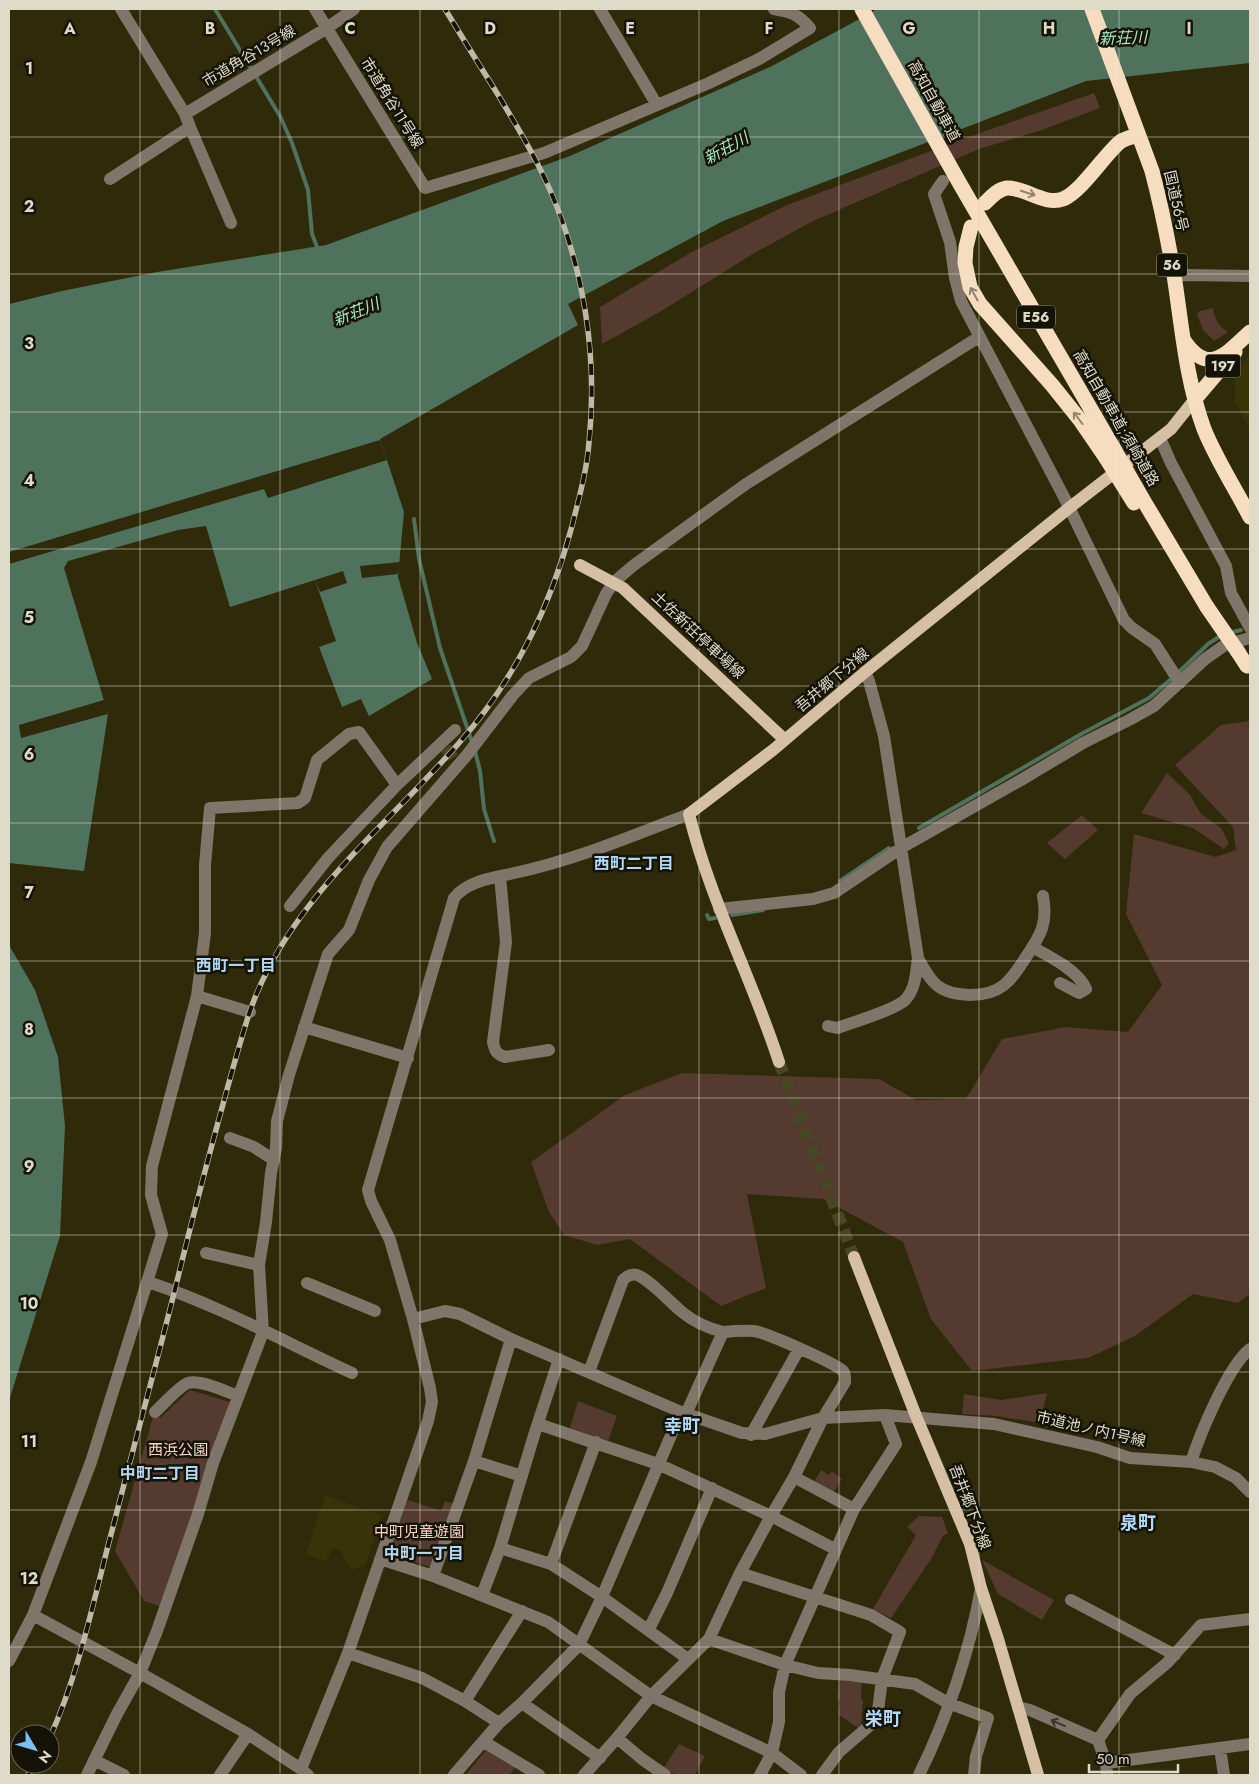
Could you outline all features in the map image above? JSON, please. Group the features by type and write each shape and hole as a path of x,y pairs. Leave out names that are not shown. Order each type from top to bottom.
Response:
{"highway":[{"name":"高知自動車道","path":"862,9 960,184"},
{"name":"国道56号","path":"1092,9 1138,134 1159,198 1174,276 1183,338 1195,399 1204,429 1250,517"},
{"path":"985,203 995,193 1006,188 1045,199 1056,200 1064,198 1078,188 1120,142 1138,134"},
{"name":"高知自動車道;須崎道路","path":"960,184 1110,454"},
{"path":"971,227 966,247 965,264 970,287 980,304 1110,454 1207,607 1247,666"},
{"path":"1183,338 1190,349 1204,360 1215,359 1228,352 1250,332"},
{"name":"197","path":"1195,399 1250,332"}],"main road":[{"name":"吾井郷下分線","path":"689,814 785,740 864,672 1171,429 1195,399"},
{"name":"土佐新荘停車場線","path":"580,565 614,582 629,594 785,740"},
{"path":"689,814 720,909 769,1030 779,1062"},
{"name":"吾井郷下分線","path":"854,1257 916,1416 970,1544 981,1588 1038,1775"}],"street":[{"path":"121,9 185,114 231,223"},
{"name":"市道角谷11号線","path":"315,9 425,188 544,153 657,105"},
{"name":"市道角谷13号線","path":"185,114 327,28 354,9"},
{"path":"600,9 657,105 709,83 758,59 810,28 803,19 790,12 774,9"},
{"path":"110,179 190,127"},
{"path":"943,181 934,194 950,242 955,278 961,301 1069,508 1124,620 1155,644 1180,683"},
{"path":"1174,276 1250,276"},
{"path":"290,906 328,858 396,785 450,754 467,755 513,695 529,678 571,656 582,646 606,594 614,582 634,565 746,484 979,337"},
{"path":"1160,438 1226,566 1231,594 1250,628"},
{"path":"720,909 824,897 839,890 901,848 1083,743 1154,706 1205,659 1225,645 1250,638"},
{"path":"828,1026 837,1028 901,1004 906,1000 916,977 918,958 884,736 869,681 864,672"},
{"path":"87,1775 140,1673 158,1631 198,1514 213,1463 263,1332 259,1265 274,1160 277,1121 289,1074 328,954 349,930 369,880 387,847 450,754 455,730"},
{"path":"9,1661 33,1615 91,1462 162,1234 151,1195 152,1166 197,996 205,932 205,865 210,808 298,803 305,798 317,760 349,734 359,732 396,785"},
{"path":"33,1615 248,1734 305,1772 428,1421 432,1402 414,1319 390,1240 371,1201 368,1190 454,898 466,887 500,876 543,867 572,858 625,840 689,814"},
{"path":"500,876 506,942 493,1042 495,1050 498,1055 505,1057 550,1050"},
{"path":"918,958 930,978 948,992 954,994 991,994 1006,984 1032,948 1046,916 1043,896"},
{"path":"1032,948 1066,966 1086,989 1079,992 1060,983"},
{"path":"197,996 250,1012"},
{"path":"304,1027 408,1058"},
{"path":"230,1138 254,1147 274,1160"},
{"path":"206,1253 259,1265"},
{"path":"584,1775 618,1738 652,1696 708,1639 740,1573 794,1477 823,1418 845,1382 846,1375 832,1364 772,1336 756,1331 723,1332 702,1326 682,1313 651,1284 636,1275 629,1275 623,1280 589,1372"},
{"path":"148,1282 227,1313 263,1332 352,1373"},
{"path":"307,1283 375,1311"},
{"path":"414,1319 445,1311 460,1314 511,1339 684,1413 751,1435 799,1349"},
{"path":"454,1775 499,1723 522,1703 579,1645 602,1597 658,1464 723,1332"},
{"path":"433,1576 474,1461 511,1339"},
{"path":"1191,1462 1205,1423 1223,1388 1237,1362 1250,1349"},
{"path":"482,1595 500,1548 559,1359"},
{"path":"155,1412 183,1386 190,1383 203,1384 238,1396"},
{"path":"760,1775 772,1753 779,1722 779,1692 785,1665 854,1509 896,1444 885,1415"},
{"name":"市道池ノ内1号線","path":"751,1435 764,1434 823,1418 885,1415 916,1416 994,1424 1097,1447 1130,1458 1191,1462 1216,1467 1230,1473 1250,1492"},
{"path":"538,1424 658,1464 771,1516 835,1549"},
{"path":"552,1564 596,1442"},
{"path":"474,1461 522,1476"},
{"path":"794,1477 854,1509"},
{"path":"649,1629 667,1593 712,1488"},
{"path":"500,1548 552,1564 649,1629 688,1659"},
{"path":"380,1559 433,1576 548,1622 652,1696 772,1753 801,1775"},
{"path":"740,1573 871,1616 900,1632 882,1679 878,1711 874,1721 840,1752 822,1775"},
{"path":"919,1775 958,1678 975,1621 981,1588"},
{"path":"1071,1600 1175,1655"},
{"path":"465,1701 522,1611"},
{"path":"1098,1740 1130,1694 1175,1655 1204,1624 1250,1618"},
{"path":"708,1639 785,1665 818,1673 915,1684 948,1703 988,1718 976,1756 974,1775"},
{"path":"348,1653 422,1678 465,1701 499,1723"},
{"path":"522,1703 600,1758"},
{"path":"1018,1707 1030,1710 1098,1740"},
{"path":"220,1775 248,1734"},
{"path":"618,1738 642,1759 665,1775"},
{"path":"1098,1740 1106,1769 1250,1744"},
{"path":"484,1742 539,1775"},
{"path":"1220,1748 1224,1775"},
{"path":"94,1760 124,1775"}],"shaded area":[{"path":"1250,354 1250,430 1235,402 1235,372"},
{"path":"325,1495 382,1516 365,1565 353,1569 350,1568 340,1550 332,1548 327,1561 306,1554"}],"green space":[{"path":"1094,93 1100,108 1042,130 979,149 811,222 751,255 658,313 602,344 600,307 690,253 787,205 960,140"},
{"path":"1213,308 1218,322 1228,332 1214,341 1203,330 1197,314 1200,311"},
{"path":"1250,721 1250,1294 1238,1303 1193,1294 1135,1336 1088,1358 972,1371 931,1319 903,1242 823,1199 747,1194 766,1288 721,1306 630,1239 597,1245 564,1235 549,1212 531,1162 625,1095 682,1073 879,1079 916,1100 966,1099 1002,1039 1066,1027 1128,1032 1162,985 1126,914 1134,834 1216,857 1236,850 1233,827 1175,765 1221,725"},
{"path":"1167,773 1190,795 1201,814 1221,828 1229,843 1224,849 1193,828 1141,813"},
{"path":"1082,815 1098,830 1065,859 1047,843"},
{"name":"西浜公園","path":"190,1390 230,1402 162,1607 144,1601 115,1551 154,1413 160,1418"},
{"path":"1047,1393 1040,1423 997,1416 962,1414 964,1394 1001,1400"},
{"path":"578,1401 617,1416 608,1441 570,1428"},
{"path":"821,1470 829,1475 832,1471 842,1479 833,1493 814,1482"},
{"name":"中町児童遊園","path":"405,1499 441,1511 445,1501 454,1504 433,1568 387,1553"},
{"path":"919,1516 942,1517 948,1533 943,1536 931,1559 891,1618 873,1609 916,1535 907,1527"},
{"path":"982,1560 1054,1600 1042,1620 998,1594"},
{"path":"839,1680 862,1682 861,1724 858,1728 839,1715 840,1700 837,1699"},
{"path":"679,1744 705,1756 695,1775 677,1775 663,1769"},
{"path":"486,1750 516,1767 509,1775 470,1775 467,1773"}],"water":[{"name":"新荘川","path":"877,9 1250,9 1250,63 1086,81 723,221 568,304 578,325 380,439 404,512 398,577 417,643 432,679 369,716 361,699 342,707 319,647 336,641 315,580 230,607 206,526 178,530 68,561 64,568 108,714 84,871 9,863 9,304 62,291 157,272 326,245 570,156 772,66"},
{"path":"9,945 35,990 58,1057 65,1126 60,1236 9,1401"}],"pier":[{"path":"380,440 387,460 268,498 264,489 9,564 9,552"},
{"path":"400,562 398,574 362,578 360,566"},
{"path":"343,571 347,583 320,592 315,580"},
{"path":"104,700 108,714 21,738 19,725"}],"waterway":[{"path":"215,9 280,116 292,143 308,190 312,234 319,252"},
{"path":"414,519 419,559 440,648 472,742"},
{"path":"1229,633 1241,630"},
{"path":"1179,672 1208,644 1222,635"},
{"path":"919,828 1083,733 1149,698 1170,680"},
{"path":"475,751 480,771 484,809 494,841"},
{"path":"840,881 889,848"},
{"path":"732,915 763,910"},
{"path":"707,915 709,919 715,918"}],"tunnel":[{"path":"446,748 453,758"},
{"path":"779,1062 854,1257"}],"railway":[{"path":"56,1724 86,1634 205,1172 250,1011 267,971 288,935 313,901 341,868 459,743 479,719 514,668 553,586 572,526 582,484 589,442 591,410 590,346 580,282 572,251 550,190 533,155 445,9"}],"district":[{"name":"西町二丁目","path":"634,863"},
{"name":"西町一丁目","path":"236,965"},
{"name":"幸町","path":"682,1426"},
{"name":"中町二丁目","path":"160,1473"},
{"name":"泉町","path":"1138,1523"},
{"name":"中町一丁目","path":"424,1553"},
{"name":"栄町","path":"883,1719"}]}
